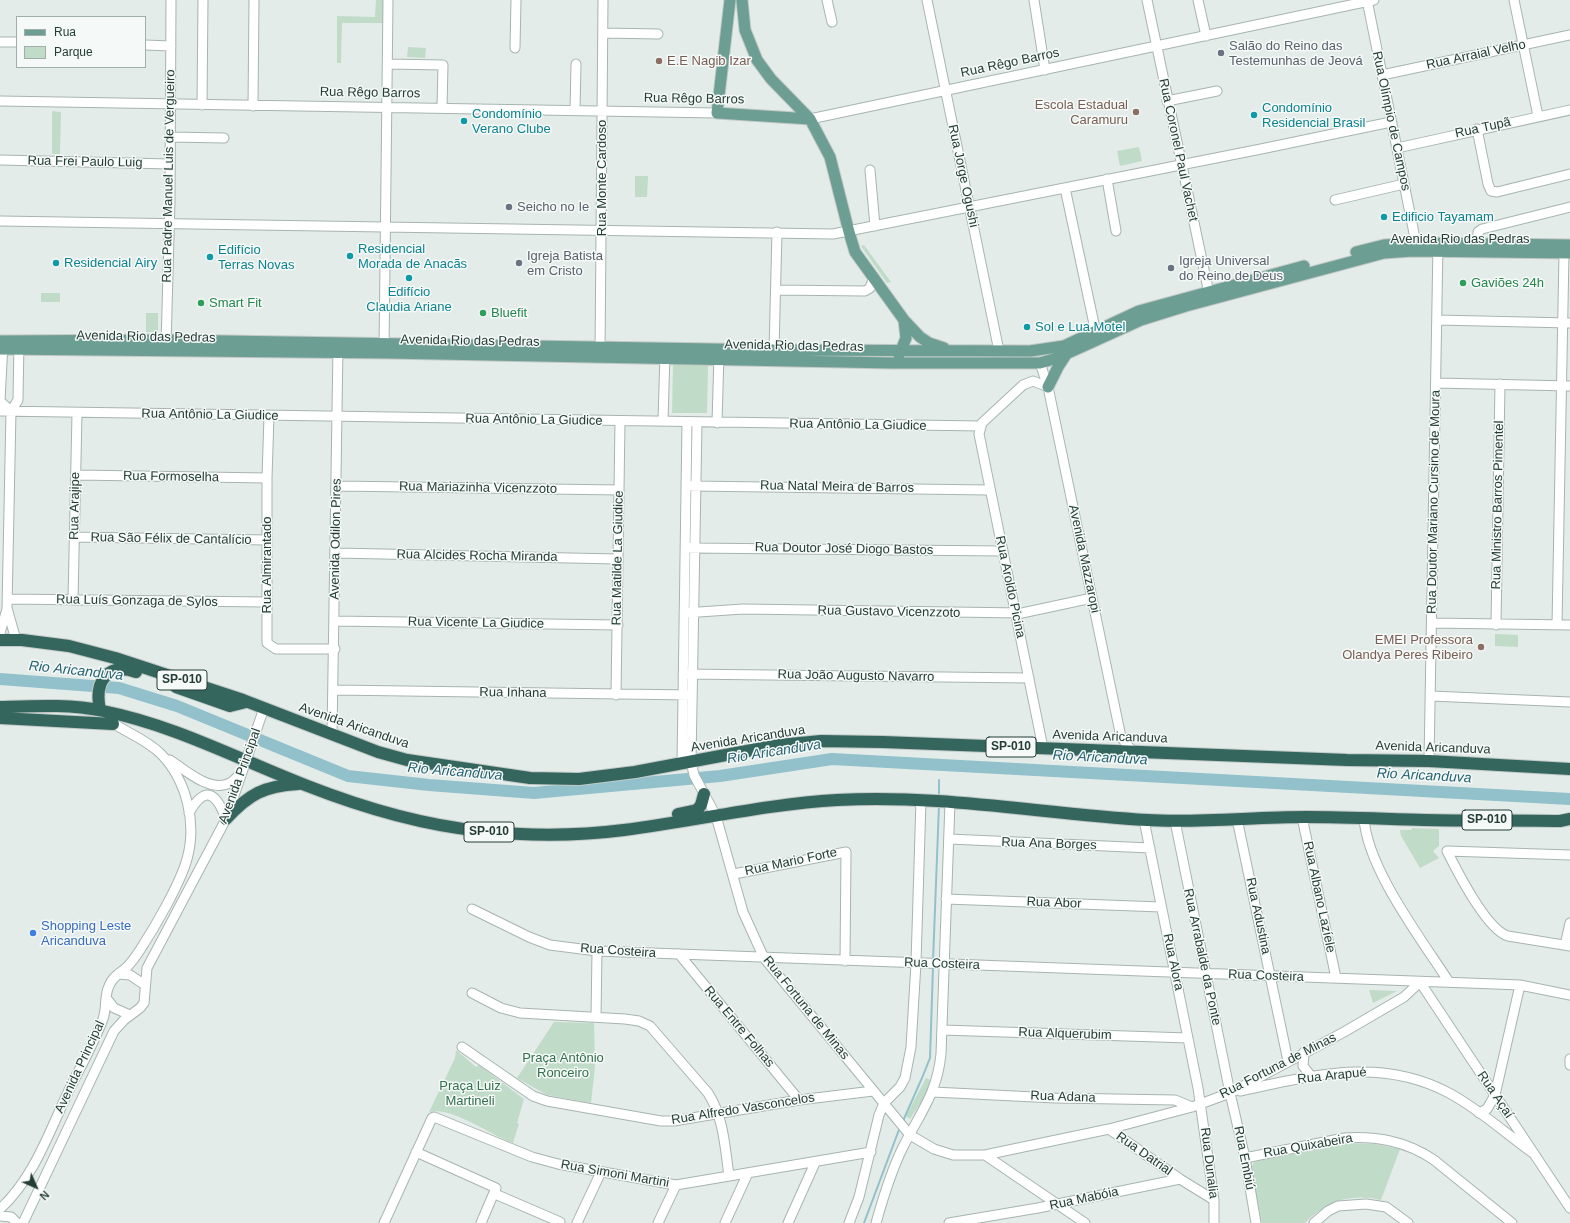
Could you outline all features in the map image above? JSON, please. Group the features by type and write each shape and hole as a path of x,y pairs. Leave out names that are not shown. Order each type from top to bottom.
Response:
{"highway":[{"name":"Avenida Aricanduva","path":"0,640 16,640 69,646 116,658 248,702 378,752 407,760 530,778 579,778 635,772 779,745 821,741 883,742 1347,760 1429,761 1570,769"},
{"path":"99,706 100,685 107,675 116,669 124,668 230,706 248,702"},
{"name":"SP-010","path":"0,707 40,705 99,706 150,723 354,804 418,820 479,831 559,835 628,830 716,816 837,800 922,800 1144,820 1175,821 1302,817 1364,817 1424,820 1567,822"},
{"path":"0,718 113,724"},
{"path":"226,819 241,802 268,787 302,784"},
{"path":"628,830 644,821 697,810 701,805 704,794"}],"main road":[{"path":"717,113 730,0"},
{"path":"742,0 745,30 757,60 771,80 810,119 830,157 849,232 856,252 904,320 925,340 952,351"},
{"name":"Rua Rêgo Barros","path":"717,113 810,119"},
{"name":"Avenida Rio das Pedras","path":"1438,247 1478,244 1568,250"},
{"name":"Avenida Rio das Pedras","path":"719,354 774,350 1030,351 1064,346 1209,295 1370,248 1438,247 1568,250"},
{"path":"892,363 901,351 906,338 904,320"},
{"name":"Avenida Rio das Pedras","path":"2,345 384,348 719,354 892,363 1040,363 1066,353 1096,334"},
{"path":"1030,351 1040,363"},
{"path":"1048,387 1066,353"}],"street":[{"name":"Rua Padre Manuel Luis de Vergueiro","path":"166,346 171,137 172,0"},
{"path":"202,105 203,0"},
{"path":"253,106 254,0"},
{"path":"384,348 388,108 388,0"},
{"path":"515,48 516,0"},
{"name":"Rua Monte Cardoso","path":"600,352 603,0"},
{"path":"827,0 832,22"},
{"name":"Rua Jorge Ogushi","path":"927,0 999,351"},
{"path":"1034,0 1045,70"},
{"name":"Rua Coronel Paul Vachet","path":"1146,0 1209,295"},
{"path":"1198,0 1206,36"},
{"path":"1514,0 1538,116"},
{"name":"Rua Rêgo Barros","path":"810,119 1369,1"},
{"name":"Rua Olímpio de Campos","path":"1369,1 1404,184 1414,247"},
{"path":"603,33 658,34"},
{"name":"Rua Arraial Velho","path":"1382,75 1570,35"},
{"path":"0,42 16,42"},
{"path":"146,46 171,46"},
{"path":"388,64 443,65 442,108"},
{"path":"575,110 576,64"},
{"path":"1167,101 1217,91"},
{"name":"Rua Rêgo Barros","path":"0,101 717,113"},
{"name":"Rua Tupã","path":"1396,148 1477,129 1570,110"},
{"path":"0,221 833,234 1391,122"},
{"path":"1477,129 1488,184 1491,191 1497,192 1570,174"},
{"path":"171,137 224,138"},
{"name":"Rua Frei Paulo Luig","path":"0,160 170,164"},
{"path":"870,170 875,226"},
{"path":"1107,179 1116,231"},
{"path":"1335,200 1404,184"},
{"path":"1065,188 1096,334"},
{"path":"1478,244 1478,232 1482,229 1570,207"},
{"path":"774,350 777,232"},
{"name":"Rua Doutor Mariano Cursino de Moura","path":"1429,761 1438,247"},
{"path":"1557,625 1566,386 1568,250"},
{"path":"776,290 865,291 870,288 874,277"},
{"path":"1437,320 1566,322"},
{"path":"2,345 0,401 11,411"},
{"path":"16,640 8,603 4,570 11,411 18,400 19,345"},
{"name":"Avenida Odilon Pires","path":"332,735 334,690 338,348"},
{"path":"662,421 665,353"},
{"path":"717,423 719,354"},
{"name":"Avenida Mazzaropi","path":"1040,363 1048,387 1121,737 1133,752"},
{"path":"980,426 1023,385 1033,381 1048,387"},
{"path":"1436,384 1566,386"},
{"name":"Rua Ministro Barros Pimentel","path":"1496,625 1500,384"},
{"name":"Rua Antônio La Giudice","path":"0,411 662,421 697,423 980,426"},
{"name":"Rua Arajipe","path":"73,600 77,413"},
{"name":"Rua Almirantado","path":"269,416 267,478 267,643 271,647 334,649"},
{"name":"Rua Matilde La Giudice","path":"616,695 620,421"},
{"path":"687,422 685,548 689,612"},
{"path":"687,763 682,695 687,674 689,612 694,547 697,423"},
{"name":"Rua Aroldo Picina","path":"980,426 979,434 989,490 1003,551 1043,748"},
{"name":"Rua Formoselha","path":"76,475 267,478"},
{"name":"Rua Mariazinha Vicenzzoto","path":"337,486 619,490"},
{"name":"Rua Natal Meira de Barros","path":"686,486 989,490"},
{"name":"Rua São Félix de Cantalício","path":"74,537 267,540"},
{"name":"Rua Doutor José Diogo Bastos","path":"685,548 1003,551"},
{"name":"Rua Alcides Rocha Miranda","path":"336,553 617,559"},
{"name":"Rua Gustavo Vicenzzoto","path":"689,612 743,609 1015,613 1092,598"},
{"name":"Rua Luís Gonzaga de Sylos","path":"8,603 73,600 266,602"},
{"path":"0,633 8,603"},
{"name":"Rua Vicente La Giudice","path":"335,621 618,626"},
{"path":"1432,624 1570,625"},
{"path":"687,674 692,695 687,763"},
{"name":"Rua João Augusto Navarro","path":"687,674 1029,678"},
{"name":"Rua Inhana","path":"334,690 692,695"},
{"path":"1431,696 1570,702"},
{"name":"Avenida Principal","path":"0,1209 15,1193 32,1166 103,1020 108,988 118,974 128,966 141,950 180,877 187,859 190,842 189,813 181,784 175,772 162,755 142,739 106,719 99,706"},
{"name":"Avenida Principal","path":"23,1223 114,1031 144,1003 146,997 145,985 147,968 226,819 264,708"},
{"path":"162,755 193,776 218,785 229,784 247,761"},
{"name":"Rua Fortuna de Minas","path":"687,763 716,816 734,874 743,912 764,958 907,1132 934,1149 953,1155 985,1155 1109,1129 1196,1106 1230,1093 1304,1052 1344,1032 1404,997 1420,982"},
{"path":"189,813 201,796 208,795 216,798 219,802 226,819"},
{"path":"849,1223 859,1197 879,1115 884,1103 900,1087 905,1078 911,1047 919,963 922,800"},
{"path":"876,1223 884,1196 903,1148 907,1132 933,1092 940,1066 942,1030 939,963 946,900 949,802"},
{"name":"Rua Albano Lazíele","path":"1302,817 1336,978"},
{"path":"1364,817 1364,828 1380,871 1449,982"},
{"name":"Rua Adustina","path":"1237,819 1288,1061"},
{"name":"Rua Alora","path":"1144,820 1188,1038 1196,1106"},
{"name":"Rua Arrabalde da Ponte","path":"1175,821 1230,1093"},
{"name":"Rua Ana Borges","path":"949,839 1150,848"},
{"path":"1570,855 1447,851 1478,905 1500,933 1508,936 1567,945 1570,923"},
{"name":"Rua Mario Forte","path":"734,874 843,852 847,853 846,961"},
{"name":"Rua Abor","path":"946,900 1161,907"},
{"name":"Rua Costeira","path":"472,909 529,937 550,945 597,951 1206,974 1271,975 1420,982"},
{"path":"596,1017 597,951"},
{"name":"Rua Entre Folhas","path":"678,954 799,1100"},
{"path":"118,974 130,975 145,985"},
{"path":"1420,982 1520,985 1570,994"},
{"name":"Rua Açaí","path":"1420,982 1570,1208"},
{"path":"1479,1113 1487,1109 1495,1094 1520,985"},
{"path":"472,993 501,1008 520,1013 639,1020 650,1026 708,1093 719,1114 729,1176"},
{"path":"107,999 114,1008 130,1015"},
{"name":"Rua Alquerubim","path":"942,1030 1188,1038"},
{"name":"Rua Alfredo Vasconcelos","path":"462,1047 533,1096 547,1101 661,1121 674,1121 799,1100 873,1091"},
{"path":"1304,1052 1303,1066 1311,1076"},
{"path":"1570,1058 1570,1065"},
{"name":"Rua Arapué","path":"1230,1093 1311,1076 1353,1071 1394,1074 1434,1085 1450,1094 1479,1113 1533,1153"},
{"name":"Rua Adana","path":"933,1092 1055,1098 1175,1100 1196,1106"},
{"name":"Rua Embiú","path":"1230,1093 1246,1158 1256,1223"},
{"name":"Rua Dunalia","path":"1196,1106 1214,1200 1214,1223"},
{"name":"Rua Simoni Martini","path":"416,1152 432,1118 437,1117 532,1157 558,1164 676,1185 815,1163 871,1152"},
{"name":"Rua Datrial","path":"1109,1129 1180,1179"},
{"name":"Rua Quixabeira","path":"1246,1158 1344,1138 1360,1137 1394,1141 1422,1152 1434,1160 1512,1223"},
{"path":"384,1223 416,1152 497,1189 481,1223"},
{"path":"985,1155 1085,1223"},
{"path":"788,1223 815,1163"},
{"path":"577,1223 601,1172"},
{"path":"725,1223 748,1173"},
{"path":"1180,1179 1214,1200"},
{"name":"Rua Mabóia","path":"949,1223 1059,1204 1180,1179"},
{"path":"658,1223 676,1185"},
{"path":"494,1194 560,1222"},
{"path":"1314,1223 1328,1211 1338,1206 1366,1204 1386,1207 1408,1223"},
{"path":"0,1216 11,1217 17,1223"}],"green space":[{"path":"376,0 383,0 383,23 342,23 341,63 337,63 337,16 375,17"},
{"path":"408,47 426,48 425,58 407,57"},
{"path":"52,111 61,112 60,154 52,154"},
{"path":"1139,147 1142,161 1120,166 1117,151"},
{"path":"635,176 648,176 647,197 635,197"},
{"path":"864,245 891,282 887,283 861,246"},
{"path":"41,293 60,293 60,302 41,302"},
{"path":"146,313 158,313 158,332 146,332"},
{"path":"673,365 708,365 707,413 672,413"},
{"path":"1495,634 1518,635 1518,647 1495,646"},
{"path":"1412,828 1439,829 1439,846 1433,851 1439,858 1420,868 1401,836 1400,830 1411,830"},
{"path":"1369,990 1397,991 1373,1003"},
{"name":"Praça Antônio Ronceiro","path":"554,1022 594,1023 595,1067 591,1103 547,1095 517,1078"},
{"name":"Praça Luiz Martineli","path":"456,1050 476,1067 479,1065 524,1099 517,1123 519,1124 513,1143 460,1117 438,1111 429,1112 455,1058"},
{"path":"926,1078 933,1081 926,1095 910,1119 906,1116"},
{"path":"1348,1143 1375,1144 1400,1149 1381,1200 1370,1198 1349,1198 1330,1204 1313,1215 1305,1223 1262,1223 1251,1169 1254,1162"}],"waterway":[{"name":"Rio Aricanduva","path":"0,679 119,688 177,706 348,776 429,785 534,793 720,776 832,759 1570,799"},
{"path":"939,780 939,797"},
{"path":"933,961 939,805"},
{"path":"903,1121 930,1058 933,967"},
{"path":"864,1223 900,1127"}],"place":[{"name":"Salão do Reino das Testemunhas de Jeová","path":"1221,53"},
{"name":"E.E Nagib Izar","path":"659,61"},
{"name":"Escola Estadual Caramuru","path":"1136,112"},
{"name":"Condomínio Residencial Brasil","path":"1254,115"},
{"name":"Condomínio Verano Clube","path":"464,121"},
{"name":"Seicho no Ie","path":"509,207"},
{"name":"Edificio Tayamam","path":"1384,217"},
{"name":"Residencial Morada de Anacãs","path":"350,256"},
{"name":"Edifício Terras Novas","path":"210,257"},
{"name":"Residencial Airy","path":"56,263"},
{"name":"Igreja Batista em Cristo","path":"519,263"},
{"name":"Igreja Universal do Reino de Deus","path":"1171,268"},
{"name":"Edifício Claudia Ariane","path":"409,278"},
{"name":"Gaviões 24h","path":"1463,283"},
{"name":"Smart Fit","path":"201,303"},
{"name":"Bluefit","path":"483,313"},
{"name":"Sol e Lua Motel","path":"1027,327"},
{"name":"EMEI Professora Olandya Peres Ribeiro","path":"1481,647"},
{"name":"Shopping Leste Aricanduva","path":"33,933"}]}
